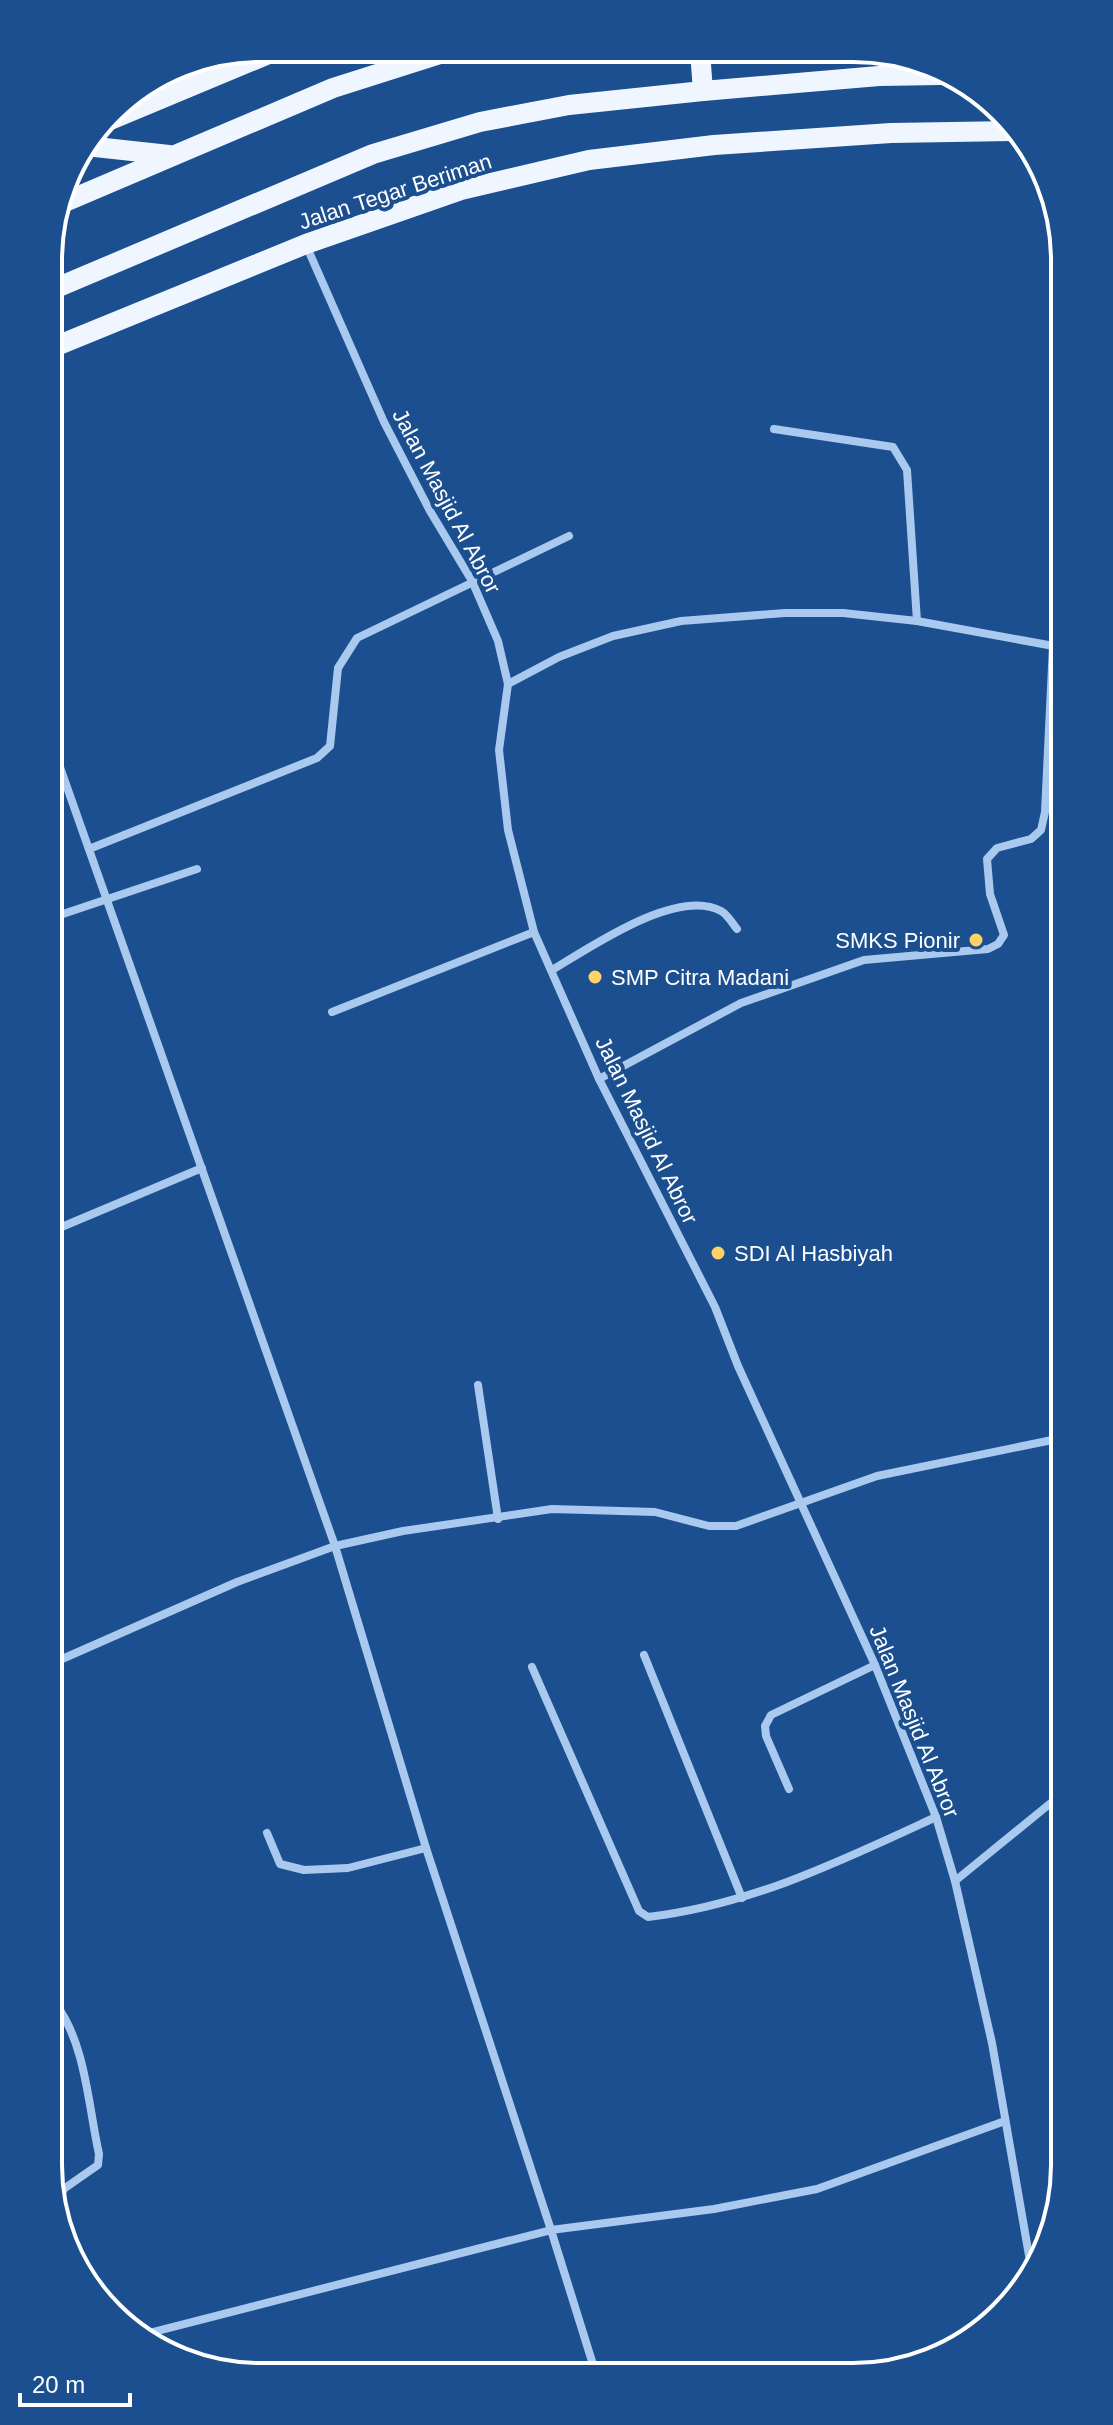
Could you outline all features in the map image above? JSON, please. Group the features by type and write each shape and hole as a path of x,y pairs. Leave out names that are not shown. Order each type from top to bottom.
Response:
{"main road":[{"path":"72,199 333,88 415,62"},
{"path":"701,62 703,91"},
{"path":"132,110 227,65"},
{"name":"Jalan Tegar Beriman","path":"62,286 373,154 480,122 569,105 879,76 925,75"},
{"name":"Jalan Tegar Beriman","path":"62,344 306,244 461,190 589,160 714,145 891,133 1003,131"},
{"path":"97,147 171,155"}],"street":[{"name":"Jalan Masjid Al Abror","path":"306,244 384,422 430,511 472,581 498,641 508,684 499,750 508,830 534,932 599,1079 715,1307 738,1366 875,1665 936,1817 955,1881 992,2043 1029,2255"},
{"path":"774,429 893,447 907,470 917,621"},
{"path":"89,849 317,758 330,746 338,668 357,638 569,536"},
{"path":"508,684 559,657 613,636 681,621 785,613 843,613 917,621 1051,646"},
{"path":"599,1079 741,1003 864,960 988,949 998,944 1004,935 990,894 987,859 997,848 1031,839 1041,830 1051,722"},
{"path":"62,773 335,1546 426,1848 593,2363"},
{"path":"62,915 197,869"},
{"path":"552,970 631,924 676,907 707,906 724,913 737,929"},
{"path":"332,1012 534,932"},
{"path":"62,1227 202,1168"},
{"path":"478,1385 498,1519"},
{"path":"62,1659 237,1582 335,1546 403,1531 552,1509 655,1512 709,1526 736,1526 877,1476 1051,1440"},
{"path":"644,1655 742,1898"},
{"path":"789,1789 766,1736 765,1726 771,1715 875,1665"},
{"path":"532,1667 639,1911 648,1917 742,1898 824,1868 936,1817"},
{"path":"955,1881 1051,1803"},
{"path":"267,1833 280,1864 304,1870 348,1868 426,1848"},
{"path":"62,2012 81,2054 99,2154 98,2165 64,2190"},
{"path":"153,2332 551,2230 714,2209 817,2189 1005,2121"}],"place":[{"name":"SMKS Pionir","path":"976,940"},
{"name":"SMP Citra Madani","path":"595,977"},
{"name":"SDI Al Hasbiyah","path":"718,1253"}]}
